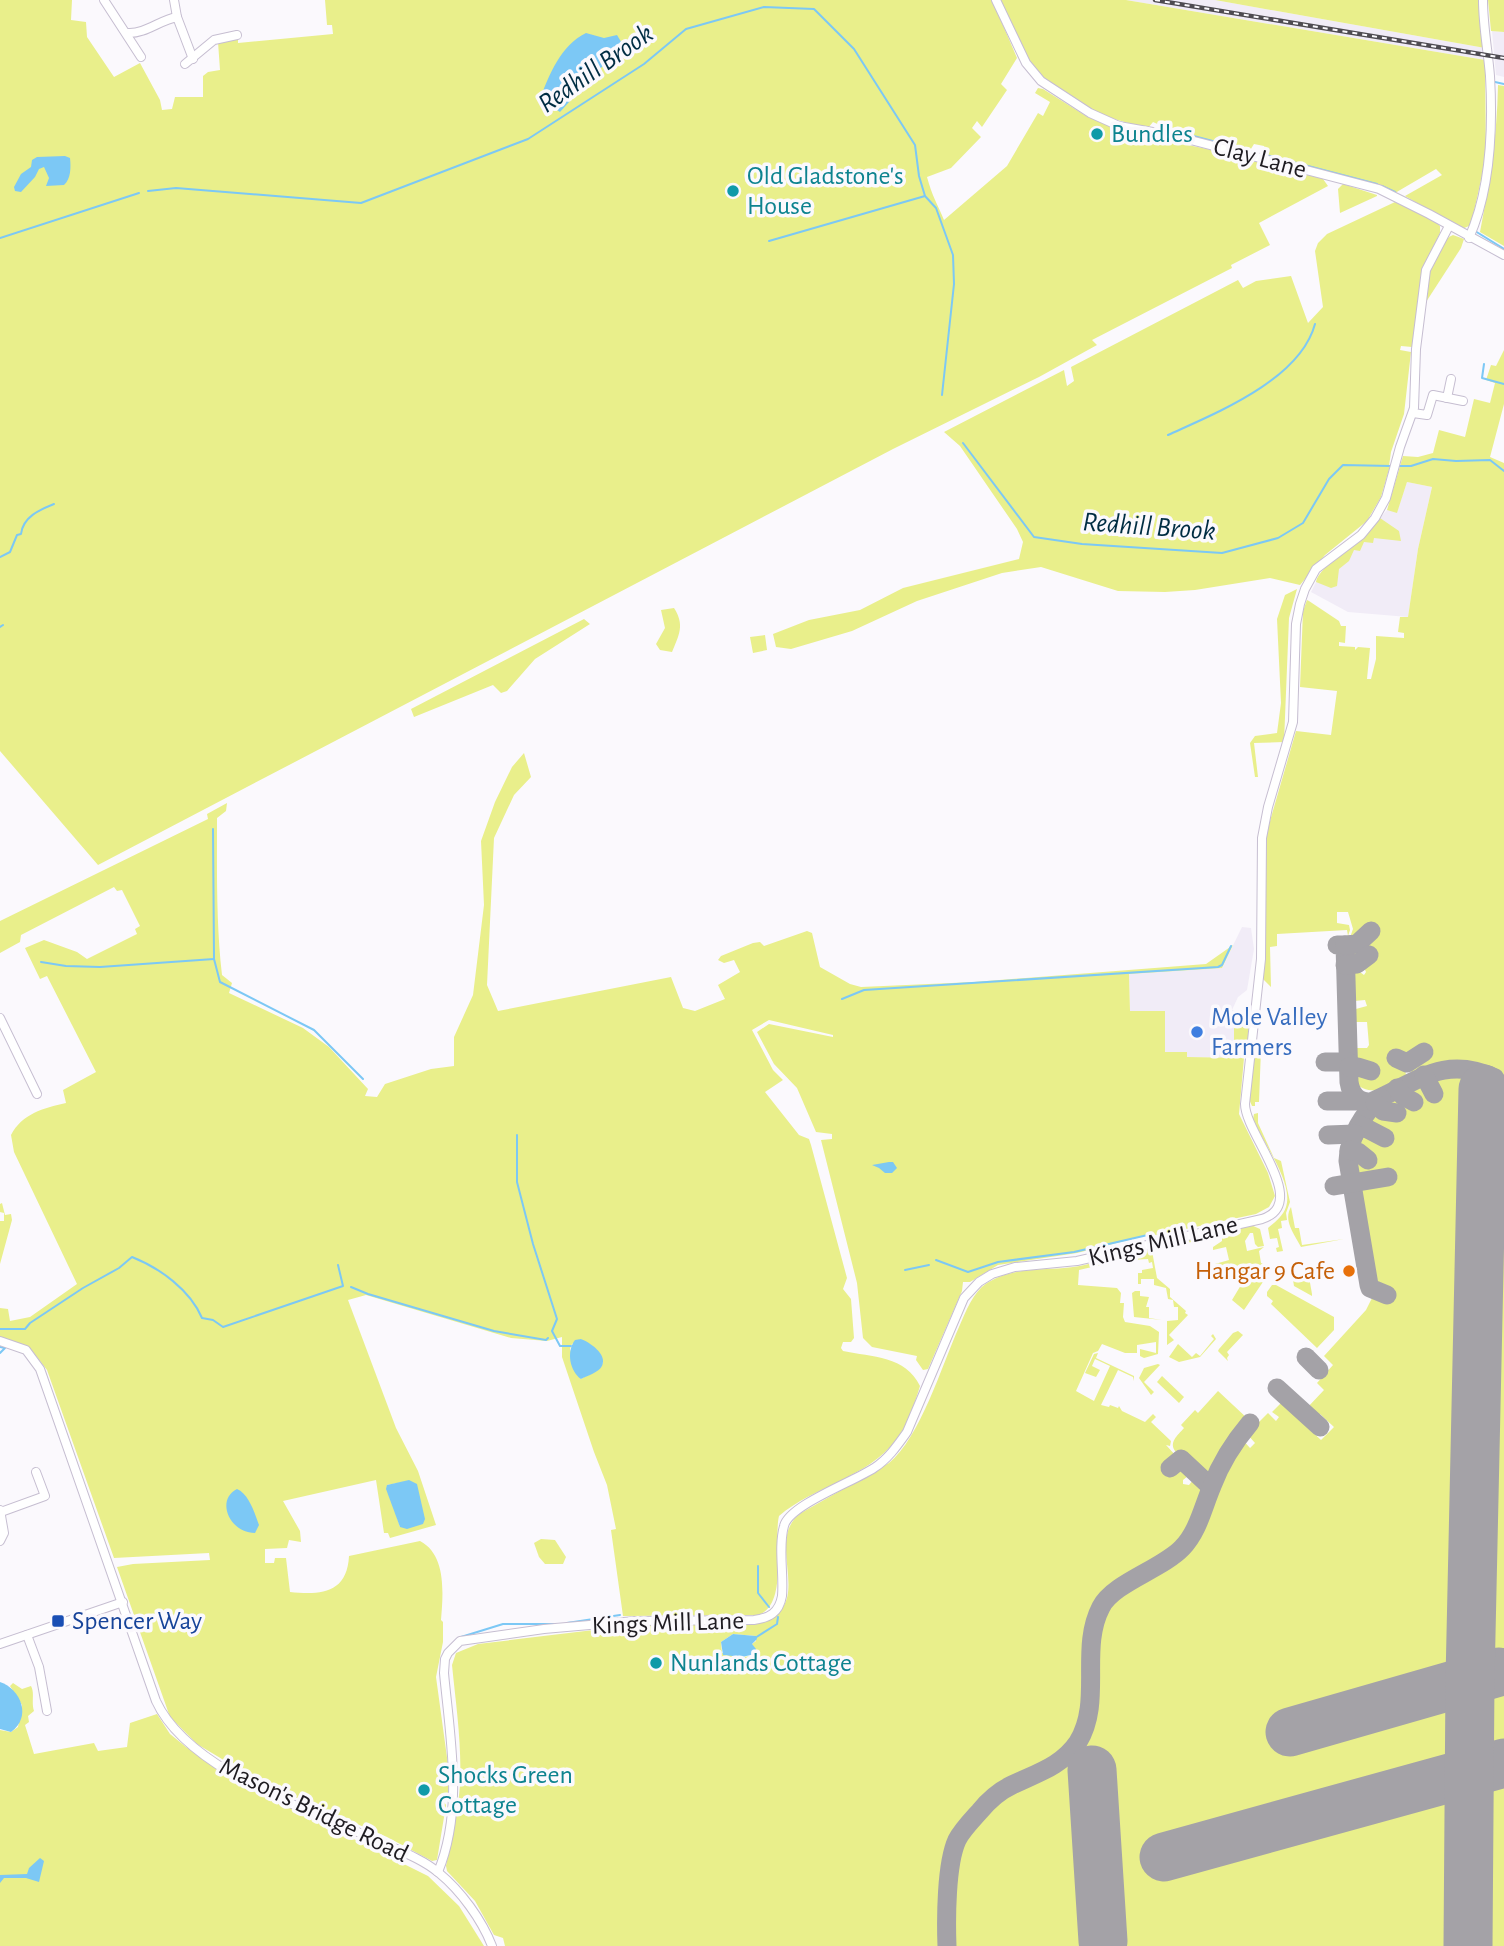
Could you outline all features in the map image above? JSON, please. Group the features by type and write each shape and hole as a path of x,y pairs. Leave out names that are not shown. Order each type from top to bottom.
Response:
{"street":[{"path":"104,0 128,33 141,57"},
{"path":"174,0 177,17 193,59"},
{"name":"Clay Lane","path":"996,0 1026,63 1041,81 1090,113 1119,126 1175,136 1379,189 1504,255"},
{"path":"1469,238 1480,204 1489,158 1490,77 1483,0"},
{"path":"128,33 135,34 163,19 177,17"},
{"path":"185,64 214,40 237,35"},
{"name":"Kings Mill Lane","path":"438,1872 447,1837 454,1781 445,1659 460,1641 544,1629 635,1621 754,1620 771,1616 780,1606 782,1597 783,1531 787,1519 818,1497 872,1470 895,1449 907,1432 964,1298 979,1282 992,1274 1014,1267 1080,1260 1264,1218 1276,1211 1280,1200 1279,1187 1245,1109 1261,959 1263,829 1293,726 1296,624 1304,589 1319,566 1358,538 1375,519 1386,498 1396,459 1413,414 1416,349 1424,281 1429,261 1449,226"},
{"path":"1447,398 1451,379"},
{"path":"1413,414 1427,415 1429,394 1463,401"},
{"path":"0,1018 37,1094"},
{"name":"Mason's Bridge Road","path":"0,1341 20,1346 31,1354 42,1374 161,1711 173,1729 191,1746 231,1772 438,1872 476,1915 492,1946"},
{"path":"0,1541 4,1533 0,1511 45,1496 36,1472"},
{"path":"0,1644 123,1602"},
{"path":"27,1636 38,1667 47,1711"}],"shaded area":[{"path":"1126,0 1215,0 1485,48 1485,60"},
{"path":"1492,31 1504,32 1504,77 1496,75"},
{"path":"1407,482 1432,487 1418,549 1408,617 1348,612 1311,592 1319,576 1366,535 1387,510 1397,512"},
{"path":"1242,927 1251,928 1254,949 1247,990 1238,997 1232,1010 1248,1011 1244,1058 1167,1057 1164,1048 1165,1011 1130,1011 1129,974 1222,968"}],"green space":[{"path":"0,0 72,0 71,20 86,22 87,37 114,77 140,63 160,100 162,110 172,109 175,97 203,97 203,76 208,72 220,70 218,42 238,39 238,43 333,34 332,25 327,25 325,0 1126,0 1485,60 1486,158 1472,220 1469,226 1462,229 1405,196 1442,175 1436,169 1395,193 1264,157 1264,146 1254,144 1249,152 1181,135 1180,129 1153,122 1148,128 1086,108 1058,91 1034,69 1020,47 1002,6 994,4 1017,58 1001,84 1007,90 982,127 977,121 972,128 981,137 951,168 927,177 944,220 1007,166 1038,113 1043,116 1050,102 1035,93 1038,88 1086,116 1121,131 1231,154 1323,179 1328,186 1259,223 1270,245 1231,265 1232,268 1092,340 1097,345 98,865 0,751"},
{"path":"1215,0 1479,0 1485,48"},
{"path":"1488,0 1504,0 1504,32 1491,31"},
{"path":"1498,85 1504,86 1504,246 1480,232 1492,159"},
{"path":"1343,184 1377,196 1340,213 1338,189"},
{"path":"1395,202 1440,226 1440,233 1421,274 1414,344 1412,347 1401,346 1400,350 1411,352 1404,414 1391,452 1381,497 1367,521 1325,555 1300,585 1270,578 1195,590 1118,591 1041,567 1002,573 917,601 852,631 791,649 776,647 773,634 809,620 860,610 903,588 1019,559 1023,542 1017,529 960,446 944,432 1064,370 1067,386 1074,381 1071,367 1238,280 1243,288 1256,281 1291,276 1308,323 1323,307 1315,251 1318,243 1327,234"},
{"path":"1453,235 1464,239 1461,248 1426,302 1426,285 1435,255"},
{"path":"1504,350 1504,404 1490,457 1504,463 1504,1078 1482,1066 1458,1062 1435,1065 1411,1074 1411,1066 1425,1054 1424,1050 1411,1057 1395,1055 1393,1061 1405,1066 1406,1077 1388,1087 1384,1085 1385,1089 1368,1090 1354,1081 1353,1072 1361,1071 1371,1075 1374,1071 1359,1062 1352,1062 1352,1048 1367,1048 1369,1045 1367,1022 1353,1022 1352,1010 1367,1006 1365,1000 1354,1001 1352,998 1351,986 1354,986 1354,982 1349,982 1349,967 1364,975 1366,972 1362,963 1372,955 1368,953 1359,960 1348,962 1348,948 1358,949 1375,933 1373,928 1369,928 1358,941 1348,943 1353,929 1348,912 1337,912 1337,923 1349,925 1348,936 1347,930 1277,934 1277,946 1270,947 1271,987 1262,978 1266,915 1265,845 1268,828 1296,731 1331,735 1337,691 1300,687 1303,611 1307,600 1339,621 1341,626 1346,626 1345,643 1339,642 1339,646 1355,647 1355,650 1358,647 1370,648 1367,679 1371,679 1376,659 1376,636 1404,638 1404,633 1398,632 1400,617 1408,617 1418,549 1432,487 1407,482 1397,513 1387,510 1403,456 1418,457 1433,453 1439,430 1465,437 1474,399 1490,403 1495,383 1486,380 1491,365 1496,366"},
{"path":"1380,518 1399,531 1401,541 1374,538 1373,543 1364,542 1360,551 1354,550 1349,561 1339,569 1337,586 1331,588 1316,582 1334,559"},
{"path":"1297,589 1289,618 1284,742 1254,743 1258,777 1255,777 1250,743 1255,736 1277,733 1281,703 1277,619 1285,595"},
{"path":"674,608 680,625 679,635 672,652 660,650 656,644 665,628 661,610"},
{"path":"584,619 590,624 535,659 507,691 501,693 493,685 414,717 411,709"},
{"path":"765,635 767,650 753,653 750,637"},
{"path":"524,753 531,777 514,795 494,838 487,985 498,1011 671,977 683,1008 695,1011 725,999 718,985 740,972 734,960 724,963 718,960 721,956 753,943 760,942 764,946 807,931 812,933 820,967 850,984 861,987 974,982 1206,964 1233,945 1222,968 1129,974 1130,1011 1165,1011 1165,1052 1187,1052 1187,1057 1244,1058 1239,1114 1268,1173 1275,1196 1269,1207 1256,1214 1153,1236 1152,1234 1077,1253 998,1265 970,1282 963,1282 962,1291 928,1369 923,1370 916,1360 917,1356 872,1347 863,1338 857,1283 821,1140 832,1139 832,1134 816,1132 797,1088 774,1064 757,1032 769,1024 833,1035 769,1020 752,1030 773,1070 783,1080 765,1092 799,1135 809,1139 811,1145 847,1278 843,1289 851,1299 854,1338 851,1342 843,1342 841,1348 843,1351 897,1363 914,1376 920,1386 904,1428 884,1453 855,1473 808,1497 779,1516 777,1586 768,1609 758,1615 623,1616 611,1530 616,1529 607,1485 562,1357 562,1337 547,1341 511,1338 366,1295 348,1300 396,1428 418,1471 436,1525 390,1538 388,1533 384,1533 376,1480 283,1501 300,1531 301,1542 289,1540 287,1548 265,1549 265,1563 274,1563 275,1558 286,1558 290,1592 312,1593 337,1585 347,1569 349,1556 420,1541 429,1547 435,1556 441,1576 443,1622 443,1642 436,1677 449,1772 448,1793 443,1800 446,1805 437,1860 432,1861 387,1837 260,1782 197,1744 170,1717 117,1567 210,1560 209,1553 114,1558 47,1370 29,1347 0,1338 0,1308 8,1309 10,1321 30,1317 77,1284 14,1152 11,1135 27,1117 66,1103 63,1090 96,1072 47,976 40,979 25,948 44,940 77,952 87,959 137,934 135,929 140,926 122,890 117,891 114,887 21,935 20,942 0,953 0,921 208,819 207,814 227,803 226,811 217,818 217,877 222,975 232,983 229,993 303,1028 329,1047 368,1089 365,1096 377,1097 385,1084 431,1069 454,1066 454,1037 473,995 484,905 481,841 495,802 512,767","holes":["581,1339 603,1362 601,1367 581,1379 570,1349 572,1344","409,1481 400,1527 387,1485"]},
{"path":"1234,1019 1249,1022 1248,1043 1234,1045"},
{"path":"1261,1049 1259,1102 1252,1106 1249,1099 1254,1054"},
{"path":"1459,1077 1487,1081 1504,1092 1504,1946 951,1946 952,1880 959,1845 975,1820 998,1798 1061,1765 1083,1742 1090,1727 1093,1710 1093,1660 1097,1627 1110,1602 1129,1586 1175,1561 1190,1546 1227,1462 1242,1439 1250,1448 1255,1443 1247,1434 1268,1413 1276,1421 1279,1417 1272,1412 1281,1403 1297,1418 1300,1415 1310,1424 1307,1427 1321,1440 1334,1427 1320,1414 1315,1415 1307,1408 1324,1390 1317,1383 1333,1365 1324,1356 1366,1310 1375,1292 1386,1299 1391,1295 1375,1289 1358,1183 1391,1180 1391,1173 1358,1179 1356,1153 1366,1162 1371,1161 1371,1158 1357,1150 1366,1131 1383,1142 1389,1141 1388,1135 1368,1126 1379,1110 1382,1114 1399,1115 1398,1110 1382,1107 1400,1094 1401,1099 1415,1104 1416,1100 1403,1092 1425,1081 1425,1086 1434,1096 1436,1092 1428,1080"},
{"path":"1258,1113 1258,1123 1274,1158 1281,1161 1290,1202 1286,1213 1287,1220 1281,1221 1282,1228 1278,1229 1283,1251 1277,1252 1277,1238 1270,1239 1268,1228 1283,1213 1287,1197 1276,1162 1253,1119 1254,1114"},
{"path":"2,1203 5,1215 11,1214 12,1220 0,1264 0,1221 4,1221 4,1213 0,1212"},
{"path":"1291,1207 1302,1245 1344,1239 1301,1247 1289,1222"},
{"path":"1251,1225 1260,1229 1264,1246 1258,1247 1253,1233 1250,1233 1245,1241 1247,1251 1264,1247 1259,1251 1261,1263 1267,1266 1269,1273 1244,1310 1232,1300 1241,1285 1215,1264 1229,1260 1226,1247 1213,1250 1213,1247 1222,1241 1222,1232"},
{"path":"1216,1233 1213,1237 1152,1251 1157,1278 1170,1289 1170,1297 1186,1311 1188,1315 1169,1335 1174,1340 1167,1345 1167,1321 1178,1320 1178,1307 1174,1307 1173,1300 1168,1299 1166,1288 1154,1285 1154,1279 1141,1279 1141,1284 1138,1284 1138,1273 1153,1268 1152,1262 1149,1263 1148,1259 1130,1260 1128,1252"},
{"path":"1121,1254 1122,1258 1118,1261 1079,1270 1078,1285 1117,1288 1121,1293 1120,1303 1124,1303 1125,1322 1150,1326 1159,1332 1158,1354 1144,1358 1140,1356 1140,1349 1156,1353 1156,1342 1137,1345 1137,1353 1125,1353 1102,1344 1098,1351 1093,1353 1076,1391 1094,1401 1110,1366 1095,1359 1092,1366 1100,1370 1096,1377 1085,1373 1094,1354 1098,1353 1096,1358 1134,1376 1134,1381 1133,1377 1118,1370 1101,1405 1119,1406 1122,1411 1145,1422 1153,1414 1156,1417 1151,1422 1171,1441 1170,1446 1166,1445 1177,1457 1167,1466 1167,1470 1172,1471 1181,1461 1193,1472 1183,1480 1183,1484 1189,1485 1197,1475 1203,1483 1204,1494 1179,1545 1161,1560 1109,1591 1093,1613 1087,1648 1085,1708 1081,1726 1072,1742 1050,1762 994,1791 957,1832 945,1874 943,1946 505,1946 503,1938 494,1935 475,1901 447,1871 446,1866 460,1785 452,1665 456,1653 478,1644 641,1625 761,1622 777,1614 786,1602 786,1539 790,1525 801,1513 889,1463 900,1452 920,1419 964,1315 978,1291 987,1283 1006,1275 1078,1266","holes":["733,1634 756,1636 756,1641 752,1644 753,1656 722,1653 721,1642"]},
{"path":"1309,1277 1312,1296 1294,1286 1293,1280"},
{"path":"1272,1285 1334,1317 1334,1330 1317,1348 1271,1304 1273,1301 1267,1296 1267,1292"},
{"path":"1140,1291 1140,1296 1149,1297 1146,1307 1149,1307 1149,1318 1162,1320 1134,1317 1132,1293"},
{"path":"1238,1331 1243,1335 1227,1352 1228,1361 1218,1351 1233,1333"},
{"path":"1213,1334 1216,1339 1200,1357 1179,1362 1169,1357 1178,1344 1192,1357 1196,1353 1200,1356 1214,1339 1211,1336"},
{"path":"1160,1365 1144,1382 1154,1392 1151,1395 1139,1378 1144,1368"},
{"path":"1162,1376 1184,1397 1179,1403 1157,1382"},
{"path":"1218,1391 1248,1419 1227,1446 1212,1477 1207,1479 1175,1451 1173,1445 1184,1428 1181,1425 1195,1410 1198,1413"},
{"path":"541,1539 555,1540 566,1557 563,1564 545,1564 534,1543"},
{"path":"13,1683 22,1689 31,1686 32,1689 34,1711 28,1716 29,1722 25,1725 34,1754 94,1743 98,1751 127,1747 130,1723 157,1714 170,1734 239,1782 428,1876 459,1906 484,1946 0,1946 0,1730 11,1732 18,1727 22,1705 10,1686"}],"water":[{"path":"586,33 604,38 617,35 623,45 623,52 597,71 560,112 540,99 563,53 577,38"},
{"path":"37,157 70,158 70,169 64,185 46,186 49,178 44,167 39,169 21,192 15,191 14,187 21,174 31,167 32,160"},
{"path":"893,1162 897,1168 892,1173 885,1173 872,1165"},
{"path":"581,1339 597,1349 603,1362 598,1370 581,1379 574,1371 570,1356 575,1340"},
{"path":"409,1480 417,1484 425,1519 423,1524 407,1529 400,1527 386,1489 387,1485"},
{"path":"237,1489 245,1495 253,1510 259,1525 255,1533 239,1528 228,1515 227,1501 230,1494"},
{"path":"733,1634 756,1636 757,1639 752,1644 756,1649 755,1654 742,1657 723,1655 721,1642"},
{"path":"0,1682 14,1691 21,1704 21,1719 11,1732 0,1729"},
{"path":"40,1858 44,1861 39,1882 26,1878 4,1878 0,1883 0,1875 27,1874 29,1868"}],"waterway":[{"name":"Redhill Brook","path":"148,191 176,188 361,203 528,139 644,64 686,29 764,7 814,9 854,49 915,145 925,196 936,208 953,255 954,284 942,395"},
{"path":"1495,82 1504,84"},
{"path":"1182,133 1247,150"},
{"path":"1266,155 1377,184"},
{"path":"1382,186 1395,192"},
{"name":"Redhill Brook","path":"0,238 139,193"},
{"path":"769,241 925,196"},
{"path":"1475,231 1504,249"},
{"path":"1168,435 1232,405 1275,378 1306,344 1315,324"},
{"path":"1484,364 1482,378 1504,384"},
{"name":"Redhill Brook","path":"963,443 1034,537 1082,544 1222,553 1278,538 1303,523 1329,479 1343,465 1391,466"},
{"name":"Redhill Brook","path":"1397,466 1411,466 1433,459 1490,460 1504,471"},
{"path":"0,557 10,552 28,519 54,504"},
{"path":"213,829 214,959 220,982 314,1030 363,1079"},
{"path":"842,999 864,990 1218,967 1222,965 1231,946"},
{"path":"41,962 100,967 214,959"},
{"path":"517,1135 517,1182 557,1319 552,1331 560,1346 571,1346"},
{"path":"936,1260 968,1272 998,1262 1074,1252 1152,1234"},
{"path":"0,1329 25,1329 30,1323 119,1268 132,1257 173,1281 190,1298 202,1318 213,1320 223,1327 343,1286 338,1265"},
{"path":"905,1270 929,1265"},
{"path":"351,1287 494,1331 546,1340 548,1338"},
{"path":"0,1347 5,1348 0,1353"},
{"path":"758,1566 758,1593 769,1607"},
{"path":"567,1623 620,1615"},
{"path":"755,1638 777,1624 778,1617"},
{"path":"461,1637 503,1624 561,1624"}],"taxiway":[{"path":"1345,945 1357,944 1371,931"},
{"path":"1337,945 1345,945 1349,1082 1356,1097 1371,1102 1416,1080 1445,1070 1477,1071 1495,1078"},
{"path":"1345,965 1357,964 1369,955"},
{"path":"1396,1058 1407,1063 1424,1052"},
{"path":"1325,1062 1349,1062"},
{"path":"1349,1067 1371,1071"},
{"path":"1424,1075 1434,1094"},
{"path":"1397,1088 1403,1096 1414,1102"},
{"path":"1381,1098 1358,1126 1348,1161 1369,1285 1370,1288 1387,1295"},
{"path":"1327,1101 1361,1101"},
{"path":"1375,1103 1383,1111 1397,1113"},
{"path":"1360,1125 1385,1138"},
{"path":"1328,1135 1355,1134"},
{"path":"1349,1150 1358,1152 1368,1160"},
{"path":"1334,1186 1388,1177"},
{"path":"1306,1357 1319,1370"},
{"path":"1277,1388 1320,1427"},
{"path":"947,1946 949,1877 953,1850 959,1836 995,1796 1007,1787 1057,1763 1078,1742 1089,1710 1092,1640 1101,1607 1116,1591 1163,1563 1188,1542 1224,1461 1250,1423"},
{"path":"1170,1468 1181,1459 1211,1487"}],"runway":[{"path":"1468,1946 1470,1680 1483,1089"},
{"path":"1290,1732 1499,1672"},
{"path":"1164,1857 1504,1763"},
{"path":"1092,1770 1103,1941"}],"railway":[{"path":"1155,0 1504,58"}],"place":[{"name":"Bundles","path":"1097,134"},
{"name":"Old Gladstone's House","path":"733,191"},
{"name":"Mole Valley Farmers","path":"1197,1032"},
{"name":"Hangar 9 Cafe","path":"1349,1271"},
{"name":"Spencer Way","path":"58,1621"},
{"name":"Nunlands Cottage","path":"656,1663"},
{"name":"Shocks Green Cottage","path":"424,1790"}]}
